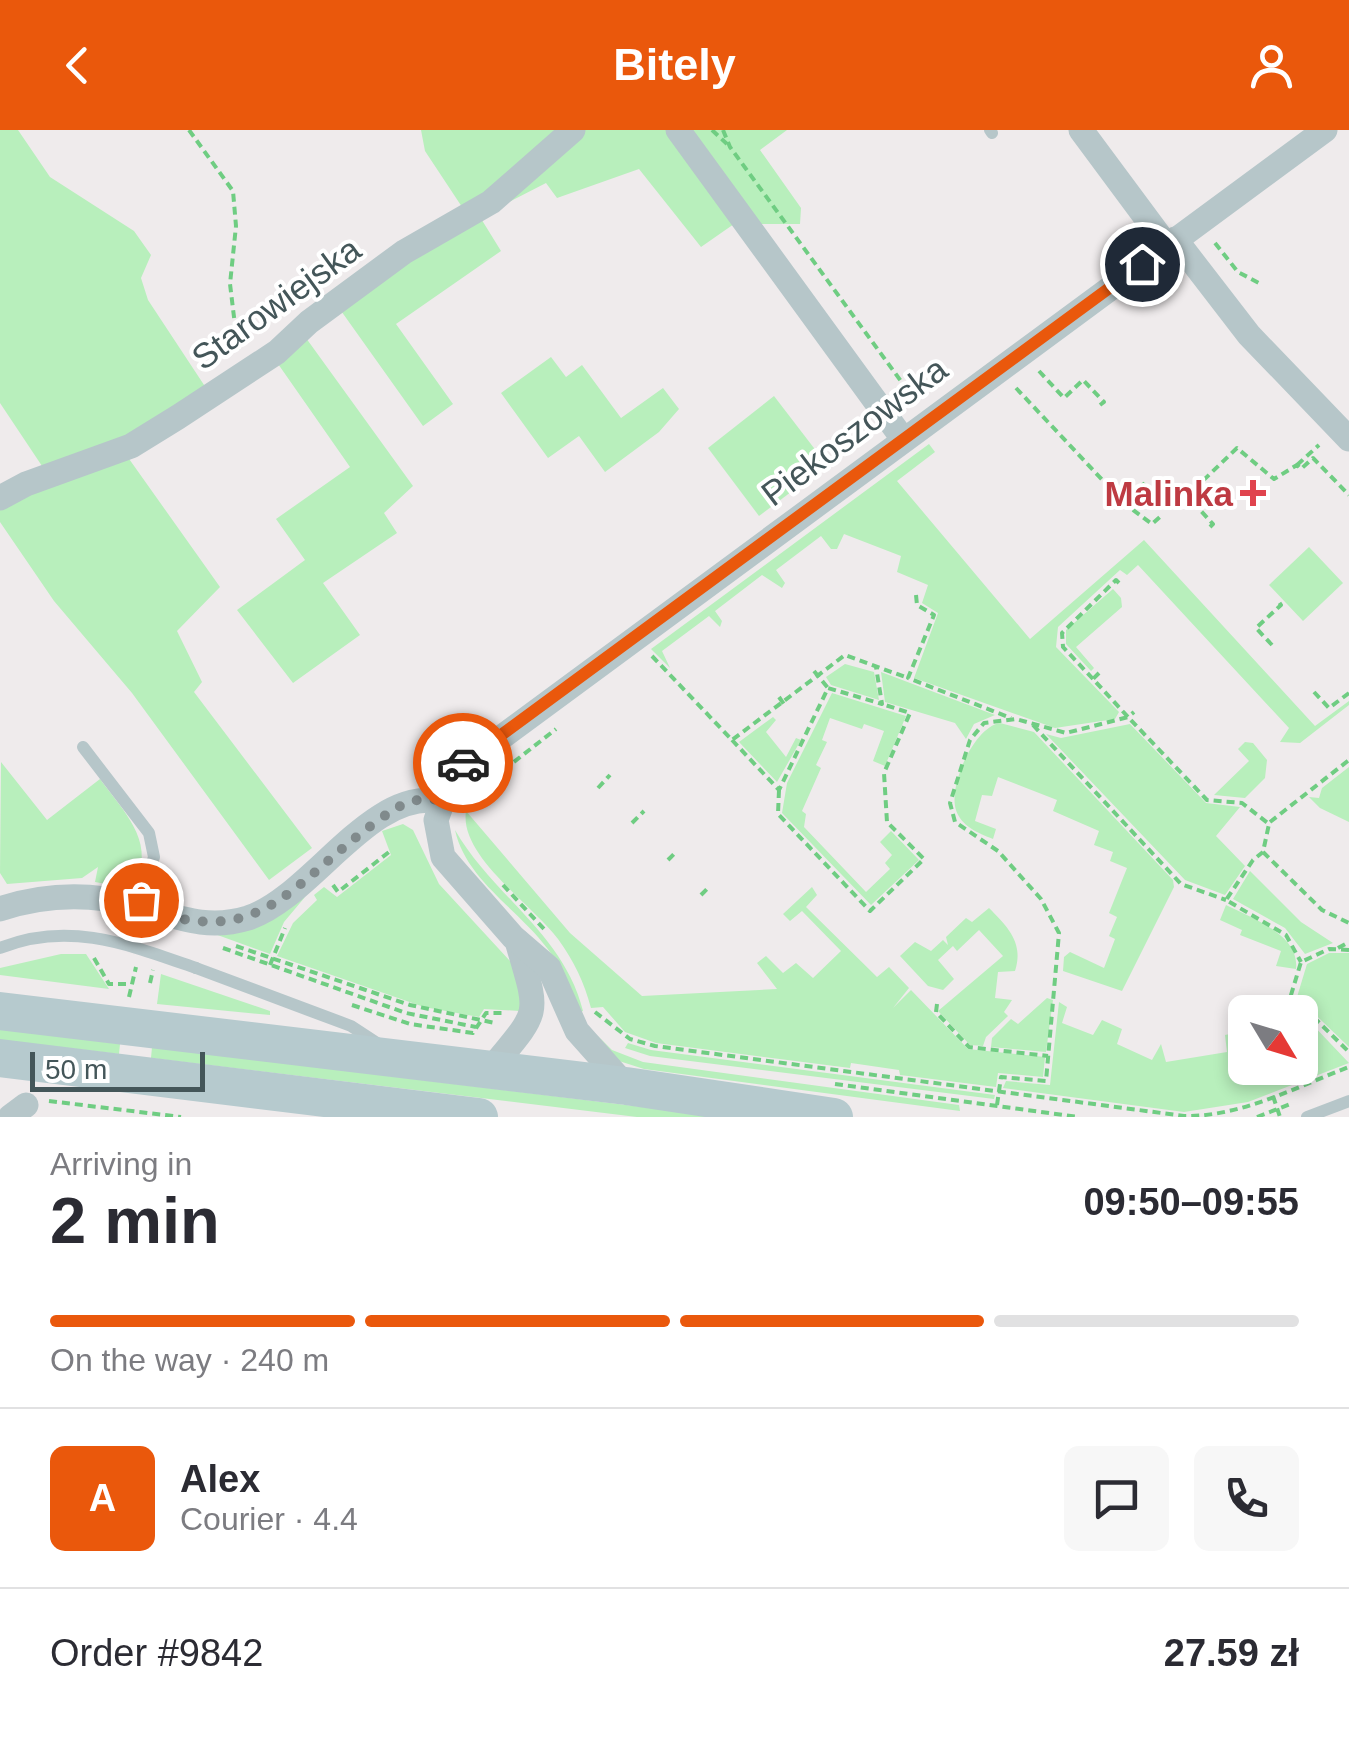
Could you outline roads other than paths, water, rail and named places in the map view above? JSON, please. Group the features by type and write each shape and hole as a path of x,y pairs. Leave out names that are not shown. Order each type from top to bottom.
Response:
{"main road":[{"path":"0,1011 626,1086 829,1100"},
{"path":"0,1058 479,1117"}],"street":[{"name":"Starowiejska","path":"0,498 26,484 132,446 277,352 308,322 404,252 492,202 573,130"},
{"path":"678,130 902,439"},
{"path":"1081,130 1166,240 1249,335 1343,433"},
{"name":"Piekoszowska","path":"452,802 452,773 474,754 1166,240 1325,130"},
{"path":"0,909 64,896 139,906 191,924 248,918 288,896 398,806 422,798 452,802 436,834 443,857 517,941 549,968 577,1032 626,1086"},
{"path":"490,1070 525,1028 533,1010 533,986 517,941"}],"lane":[{"path":"84,747 148,833 154,857 139,906"},
{"path":"0,948 28,939 83,934 121,942 351,1026 398,1058"},
{"path":"1306,1117 1349,1101"}],"place":[{"name":"Malinka","path":"1253,493"}]}
